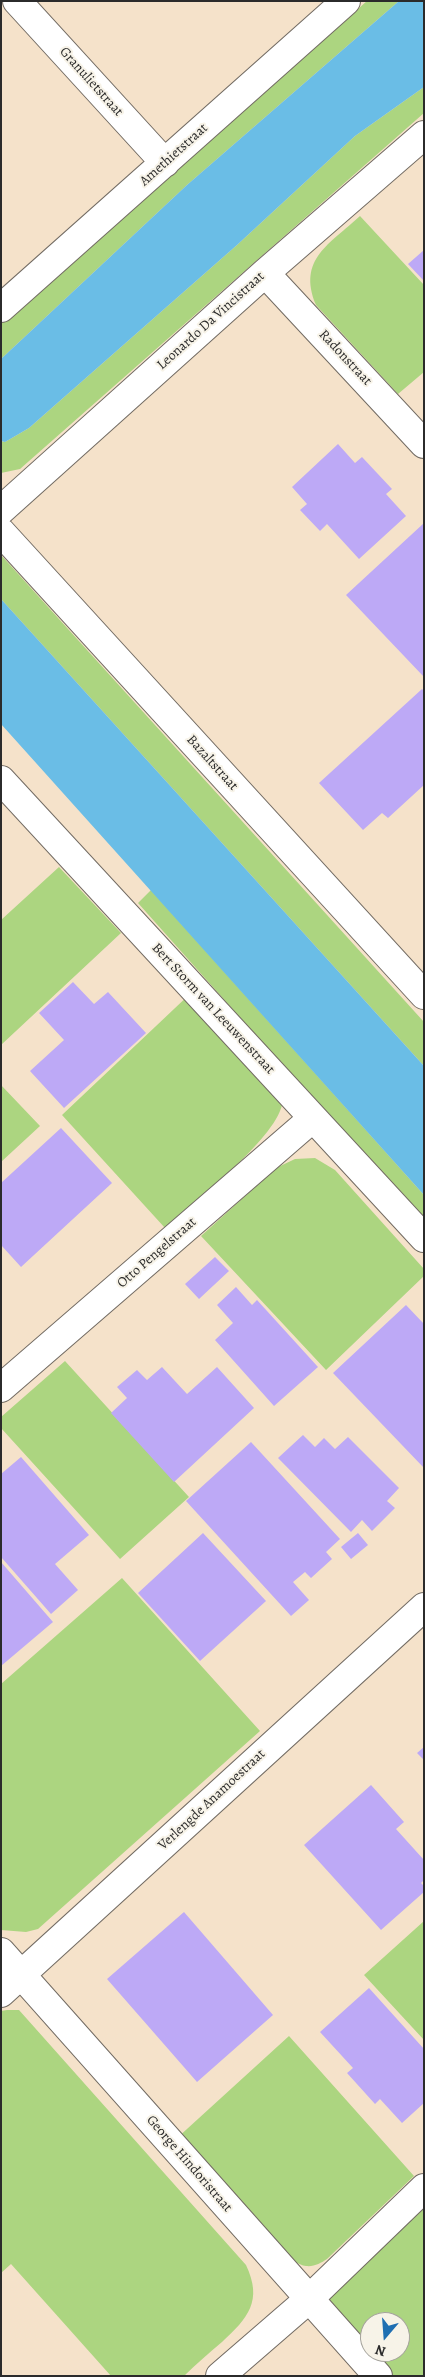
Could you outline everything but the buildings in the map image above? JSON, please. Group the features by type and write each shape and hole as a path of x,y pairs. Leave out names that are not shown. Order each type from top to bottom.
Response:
{"street":[{"name":"Granulietstraat","path":"17,1 165,164"},
{"name":"Amethietstraat","path":"1,308 346,1"},
{"name":"Leonardo Da Vincistraat","path":"1,510 265,273 424,135"},
{"name":"Radonstraat","path":"265,273 424,444"},
{"name":"Bazaltstraat","path":"1,532 424,995"},
{"name":"Bert Storm van Leeuwenstraat","path":"1,780 424,1238"},
{"name":"Otto Pengelstraat","path":"2,1385 313,1118"},
{"name":"Verlengde Anamoestraat","path":"1,1993 424,1607"},
{"name":"George Hindoristraat","path":"1,1952 378,2376"},
{"path":"220,2376 309,2300 424,2188"}],"green space":[{"path":"367,1 399,1 187,185 1,359 1,321"},
{"path":"424,87 424,113 20,469 1,473 1,441 5,442 29,428 237,245 355,136"},
{"path":"360,216 424,285 424,372 398,394 316,305 311,289 311,276 314,264 320,254 328,244"},
{"path":"1,555 424,1022 424,1066 1,599"},
{"path":"59,867 121,933 1,1045 1,920"},
{"path":"151,890 424,1195 424,1224 138,903"},
{"path":"193,991 281,1085 282,1105 276,1119 249,1152 213,1187 165,1228 62,1115"},
{"path":"1,1085 40,1126 1,1162"},
{"path":"315,1158 335,1170 424,1269 424,1276 326,1370 201,1236 276,1168 295,1159"},
{"path":"65,1361 189,1497 120,1559 1,1428 1,1417"},
{"path":"122,1578 260,1731 38,1929 26,1932 1,1930 1,1684"},
{"path":"424,1921 424,2040 364,1975"},
{"path":"19,2010 246,2265 251,2278 253,2299 246,2317 222,2342 184,2376 111,2376 11,2264 1,2273 1,2011"},
{"path":"289,2036 414,2176 327,2259 312,2266 306,2266 294,2261 277,2248 239,2210 176,2139"},
{"path":"424,2188 424,2376 389,2376 377,2362 410,2362 410,2312 360,2312 360,2341 326,2300"}],"water":[{"path":"399,1 424,1 424,87 355,136 237,245 29,428 5,442 1,441 1,359 187,185"},
{"path":"1,599 424,1066 424,1195 1,724"}]}
